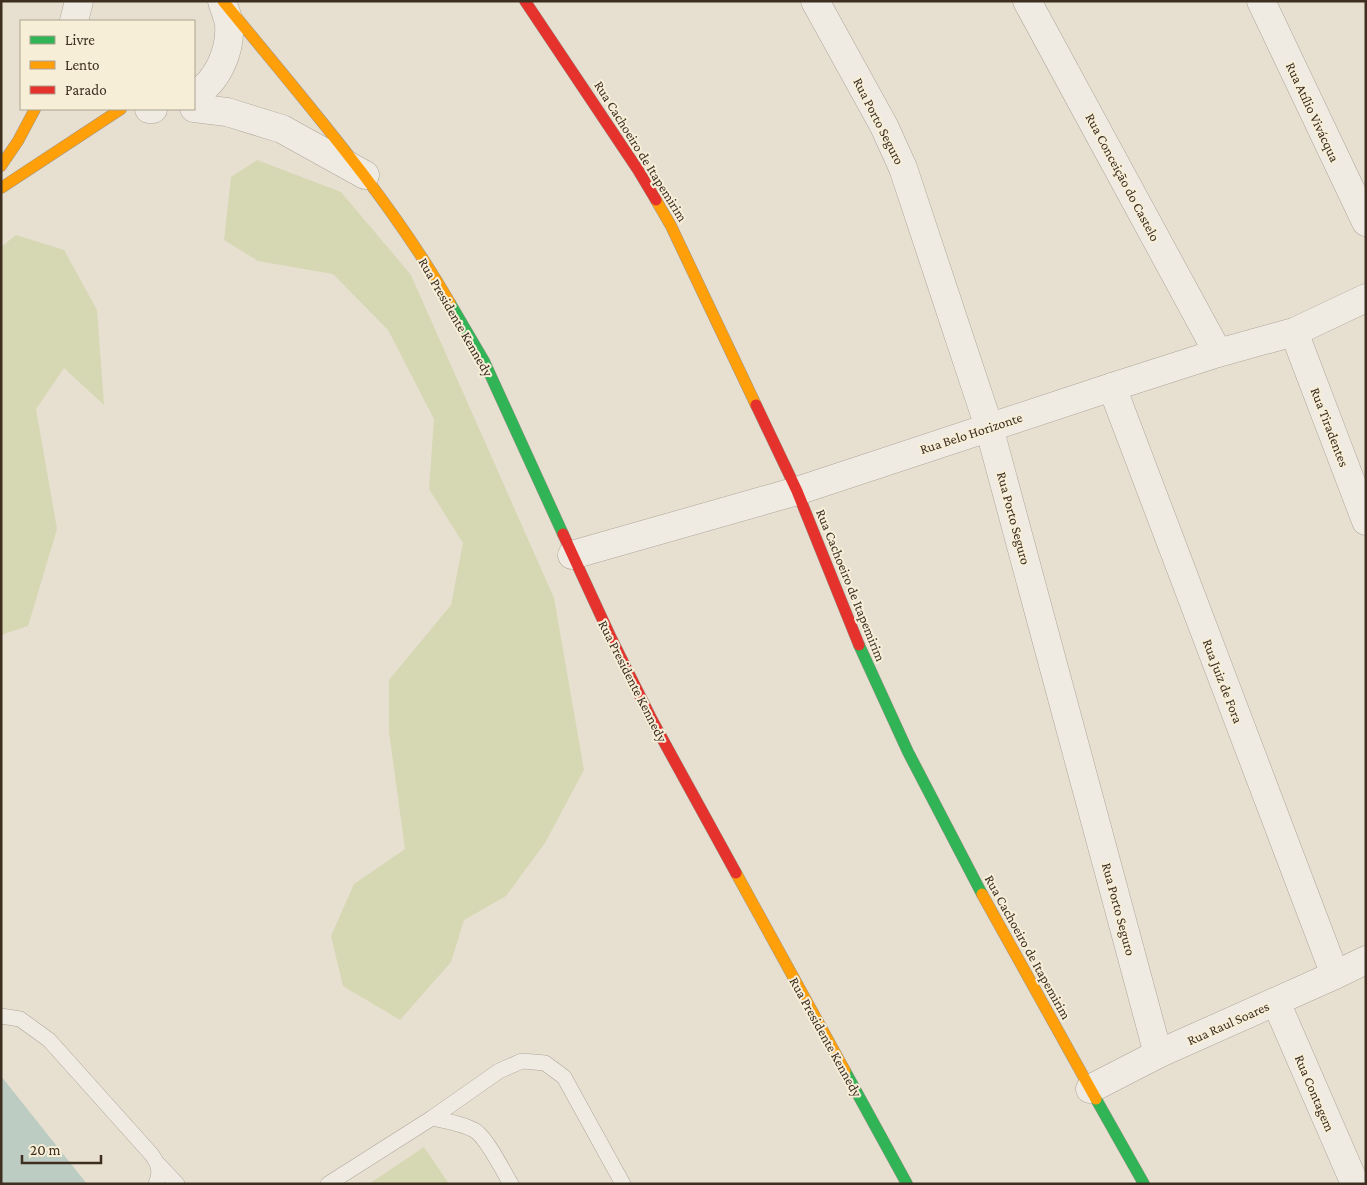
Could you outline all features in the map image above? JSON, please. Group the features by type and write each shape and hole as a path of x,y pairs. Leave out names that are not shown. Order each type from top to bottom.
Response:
{"street":[{"path":"74,20 79,1"},
{"path":"195,94 217,73 227,49 229,24 223,1"},
{"name":"Rua Presidente Kennedy","path":"223,1 365,176 429,266 484,361 572,555 652,720 907,1184"},
{"name":"Rua Cachoeiro de Itapemirim","path":"525,1 638,170 671,226 797,491 848,622 908,752 1006,939 1144,1184"},
{"name":"Rua Porto Seguro","path":"815,1 884,126 903,168 989,427 1158,1054"},
{"name":"Rua Conceição do Castelo","path":"1027,1 1218,353"},
{"name":"Rua Atílio Vivácqua","path":"1261,1 1366,222"},
{"name":"Rua Presidente Kennedy","path":"195,108 227,112 282,130 365,176"},
{"path":"1,166 34,110"},
{"path":"1,188 119,110"},
{"name":"Rua Belo Horizonte","path":"572,555 797,491 1218,353 1294,332 1366,298"},
{"name":"Rua Tiradentes","path":"1294,332 1366,521"},
{"name":"Rua Juiz de Fora","path":"1112,387 1335,976"},
{"name":"Rua Raul Soares","path":"1090,1089 1158,1054 1335,976 1366,960"},
{"name":"Rua Contagem","path":"1276,1002 1355,1184"}],"lane":[{"path":"1,1016 20,1019 49,1040 177,1184"},
{"path":"328,1184 432,1118 499,1071 522,1061 545,1063 564,1077 623,1184"},
{"path":"432,1118 460,1124 476,1130 511,1184"},
{"path":"156,1184 160,1174 158,1164"}],"green space":[{"path":"257,160 341,192 411,275 554,598 584,770 545,843 506,896 464,920 451,962 400,1020 343,986 331,936 354,884 405,849 389,732 389,680 451,605 463,543 429,489 434,419 388,330 333,274 258,261 224,240 231,177"},
{"path":"16,235 64,250 97,310 104,405 64,368 36,409 57,529 28,626 1,635 1,247"},
{"path":"424,1147 449,1184 369,1184"}],"shaded area":[{"path":"1,1076 87,1184 1,1184"}],"traffic: fast":[{"path":"450,303 484,361 563,534"},
{"path":"859,645 908,752 982,894"},
{"path":"845,1071 907,1184"},
{"path":"1096,1099 1144,1184"}],"traffic: slow":[{"path":"223,1 313,110 371,185 399,223 450,303"},
{"path":"1,166 18,141 34,110"},
{"path":"1,188 119,110"},
{"path":"656,200 671,226 756,405"},
{"path":"736,873 845,1071"},
{"path":"982,894 1096,1099"}],"traffic: jam":[{"path":"525,1 656,200"},
{"path":"756,405 797,491 859,645"},
{"path":"563,534 612,640 652,720 736,873"}]}
